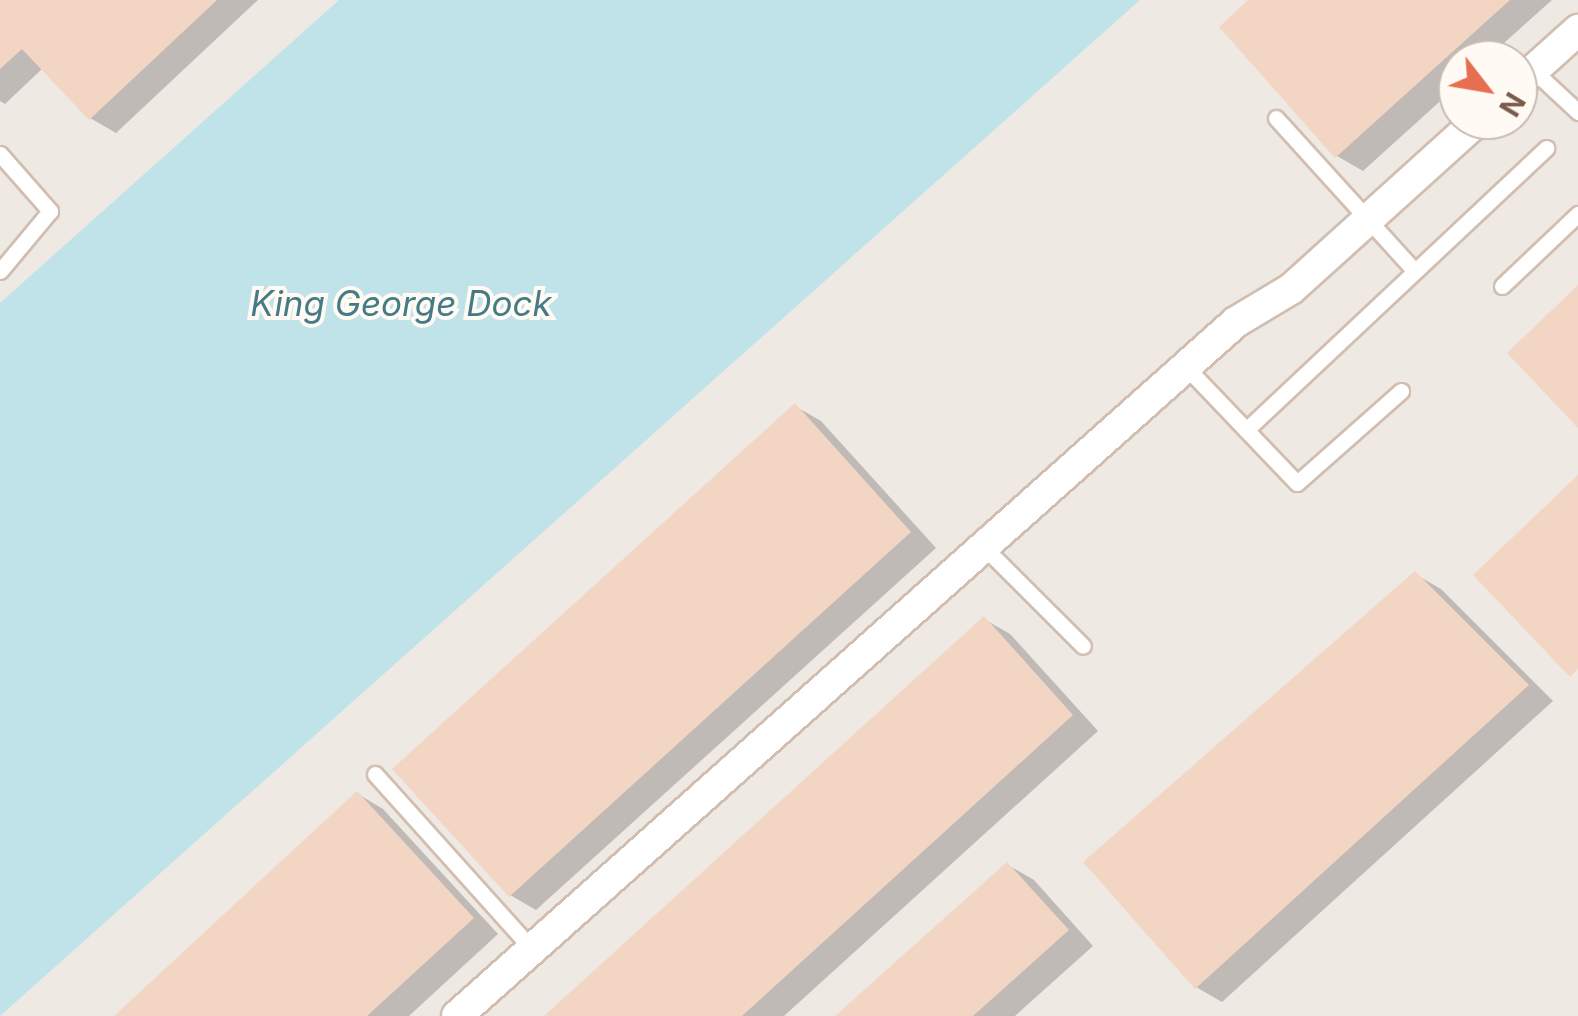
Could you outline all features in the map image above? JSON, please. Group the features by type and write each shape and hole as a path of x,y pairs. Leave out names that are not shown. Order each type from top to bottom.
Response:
{"street":[{"path":"1538,66 1578,30"},
{"path":"458,1016 983,546 1456,140"}],"lane":[{"path":"1538,85 1578,112"},
{"path":"1276,118 1412,268"},
{"path":"1246,430 1412,268 1546,148"},
{"path":"0,154 50,211 0,272"},
{"path":"1502,286 1578,214"},
{"path":"1187,368 1297,483 1401,391"},
{"path":"983,546 1083,646"},
{"path":"376,774 532,950"}],"shaded area":[{"path":"0,0 1578,0 1578,1016 0,1016"}],"water":[{"name":"King George Dock","path":"339,0 1140,0 0,1016 0,303"}],"building":[{"path":"0,0 217,0 89,120 22,49 0,69"},
{"path":"1248,0 1510,0 1466,40 1438,40 1438,65 1335,158 1219,27"},
{"path":"1578,285 1578,428 1507,353"},
{"path":"795,403 911,532 509,897 392,769"},
{"path":"1578,475 1578,669 1570,677 1473,575"},
{"path":"1415,571 1529,685 1195,989 1083,862"},
{"path":"984,616 1073,715 742,1016 544,1016"},
{"path":"357,791 474,918 367,1016 114,1016"},
{"path":"1007,862 1069,930 973,1016 835,1016"}]}
